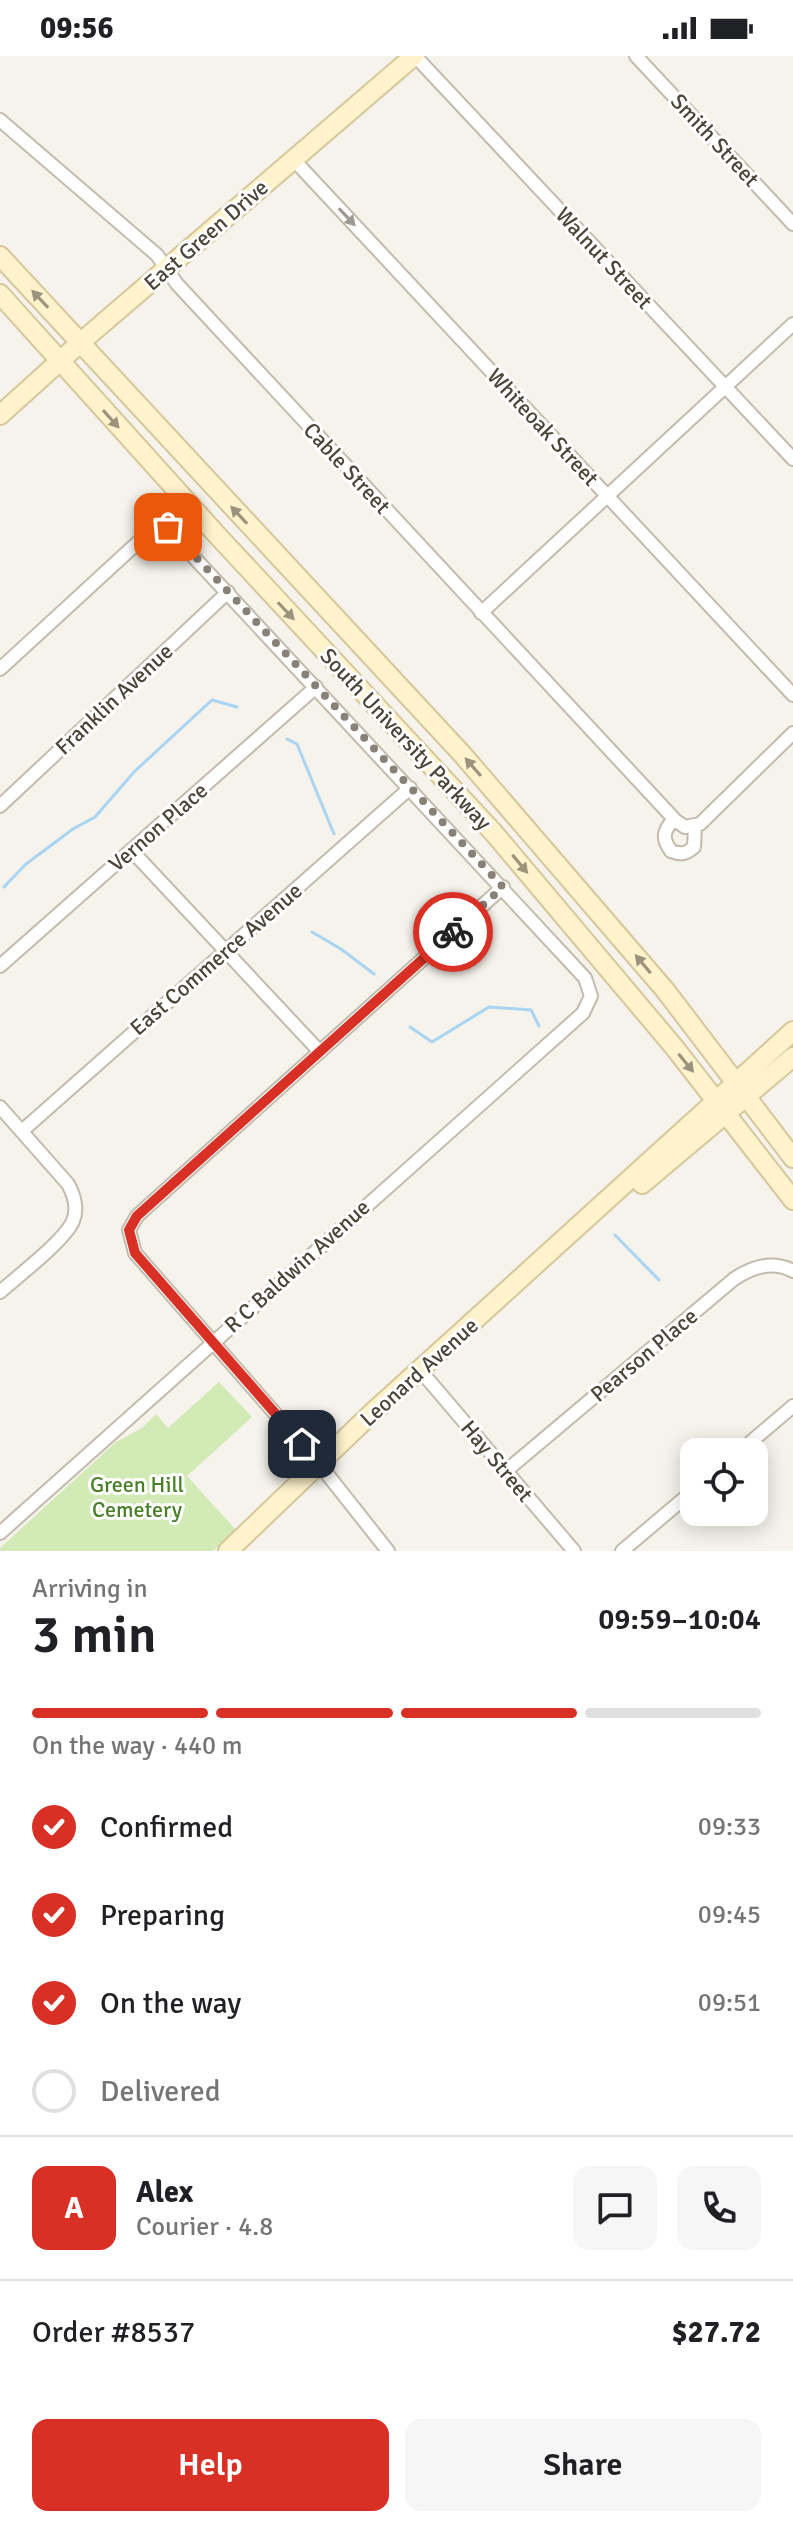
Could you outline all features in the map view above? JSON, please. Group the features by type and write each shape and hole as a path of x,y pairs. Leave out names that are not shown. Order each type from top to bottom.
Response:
{"main road":[{"name":"East Green Drive","path":"0,415 414,56"},
{"name":"South University Parkway","path":"0,256 462,754 665,990 793,1158"},
{"name":"South University Parkway","path":"0,294 493,832 721,1106 793,1200"},
{"name":"Leonard Avenue","path":"228,1551 372,1413 577,1229 613,1209 721,1106 736,1082 793,1031"},
{"name":"Leonard Avenue","path":"721,1106 747,1098 793,1057"}],"street":[{"name":"Walnut Street","path":"414,56 793,459"},
{"name":"Smith Street","path":"636,56 793,224"},
{"name":"Cable Street","path":"0,120 157,255 177,284 481,613 685,824 793,733"},
{"name":"Whiteoak Street","path":"294,160 793,695"},
{"path":"481,613 793,324"},
{"path":"1,667 159,523 168,527 503,887 137,1216 129,1230 135,1253 320,1465 388,1551"},
{"name":"Franklin Avenue","path":"0,806 228,592"},
{"name":"Vernon Place","path":"0,966 316,687"},
{"name":"East Commerce Avenue","path":"22,1131 410,788"},
{"path":"132,851 320,1052"},
{"name":"R C Baldwin Avenue","path":"0,1533 583,1013 591,996 585,978 503,887"},
{"path":"0,1107 68,1184 75,1200 74,1219 62,1236 0,1292"},
{"name":"Pearson Place","path":"506,1471 734,1279 766,1265 793,1271"},
{"name":"Hay Street","path":"420,1370 574,1551"},
{"path":"755,1438 793,1406"},
{"path":"622,1551 680,1502"}],"green space":[{"name":"Green Hill Cemetery","path":"219,1382 252,1417 187,1476 236,1530 213,1551 0,1551 116,1442 142,1428 156,1414 168,1428"}],"waterway":[{"path":"4,887 26,864 73,829 95,817 135,771 212,700 237,707"},
{"path":"287,739 297,744 334,834"},
{"path":"312,932 374,974"},
{"path":"410,1027 432,1042 489,1007 531,1010 539,1026"},
{"path":"615,1235 659,1280"}],"way so far":[{"path":"168,527 503,887 453,932"}],"route":[{"path":"302,1444 135,1253 129,1230 137,1216 453,932"}]}
